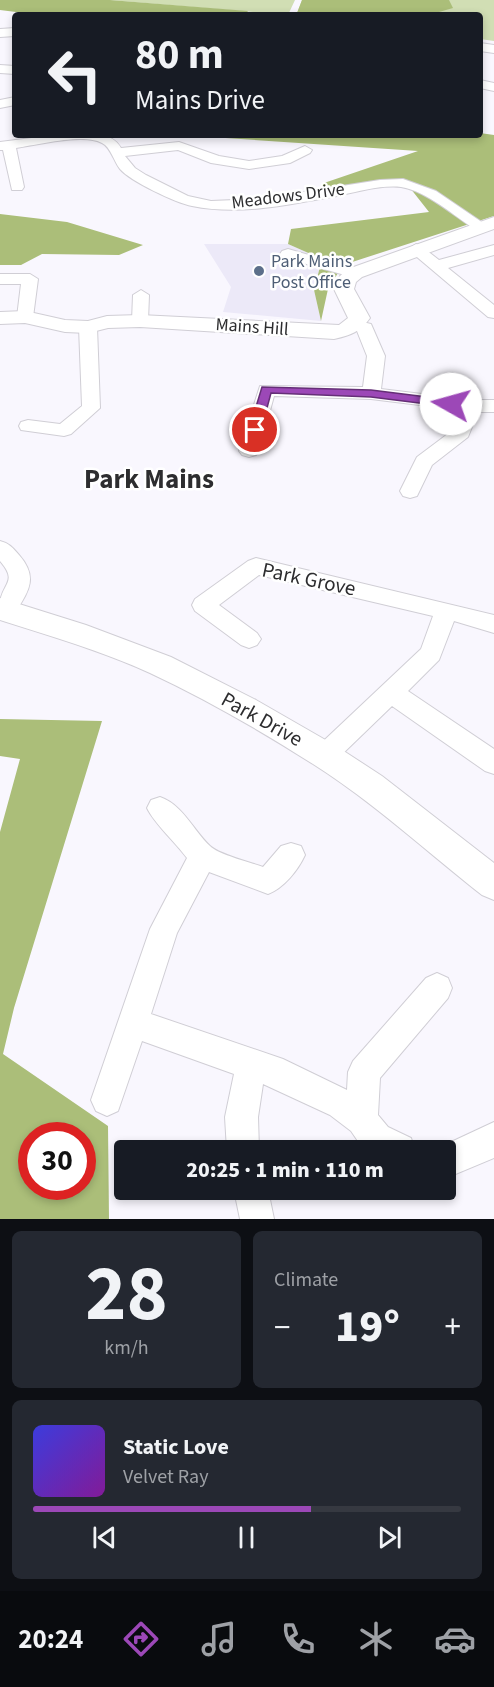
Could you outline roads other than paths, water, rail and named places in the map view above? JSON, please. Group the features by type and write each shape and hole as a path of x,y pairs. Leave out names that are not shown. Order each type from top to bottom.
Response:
{"street":[{"name":"Meadows Drive","path":"4,145 61,138"},
{"name":"Meadows Drive","path":"99,138 107,140 113,145 118,160 131,173 192,202 239,206 346,189 403,183 431,194 488,225"},
{"path":"4,145 10,180"},
{"path":"117,153 179,146 233,163 262,164 291,158 305,150"},
{"path":"273,148 291,158"},
{"path":"371,393 375,356 366,337 365,328 357,322 344,289 347,280 355,273 416,249 488,225"},
{"path":"416,249 494,313"},
{"path":"436,266 494,250"},
{"path":"288,254 355,273"},
{"path":"0,279 30,279 25,317"},
{"path":"141,295 141,321"},
{"name":"Mains Hill","path":"0,318 25,317 65,326 88,327 107,322 141,321 334,332 357,322"},
{"path":"28,426 64,430 92,408 88,327"},
{"path":"249,451 266,390 371,393 471,406 494,406"},
{"path":"410,491 424,461 461,432 471,406"},
{"path":"0,548 22,574 22,584 3,609"},
{"name":"Park Grove","path":"249,639 203,605 256,566 494,624"},
{"name":"Park Drive","path":"3,609 76,633 160,665 245,709 325,755 370,786 494,884"},
{"path":"325,755 431,654 446,611"},
{"path":"391,692 493,760"},
{"path":"160,808 179,827 202,857 268,881 291,855"},
{"path":"107,1101 164,929 202,857"},
{"path":"362,1120 364,1072 437,988"},
{"path":"133,1023 283,1075 341,1104 362,1120 378,1140"},
{"path":"241,1140 239,1130 241,1110 252,1063"},
{"path":"456,1158 491,1146"},
{"path":"253,1200 257,1219"}],"place":[{"name":"Park Mains Post Office","path":"259,271"}],"district":[{"name":"Park Mains","path":"149,479"}]}
